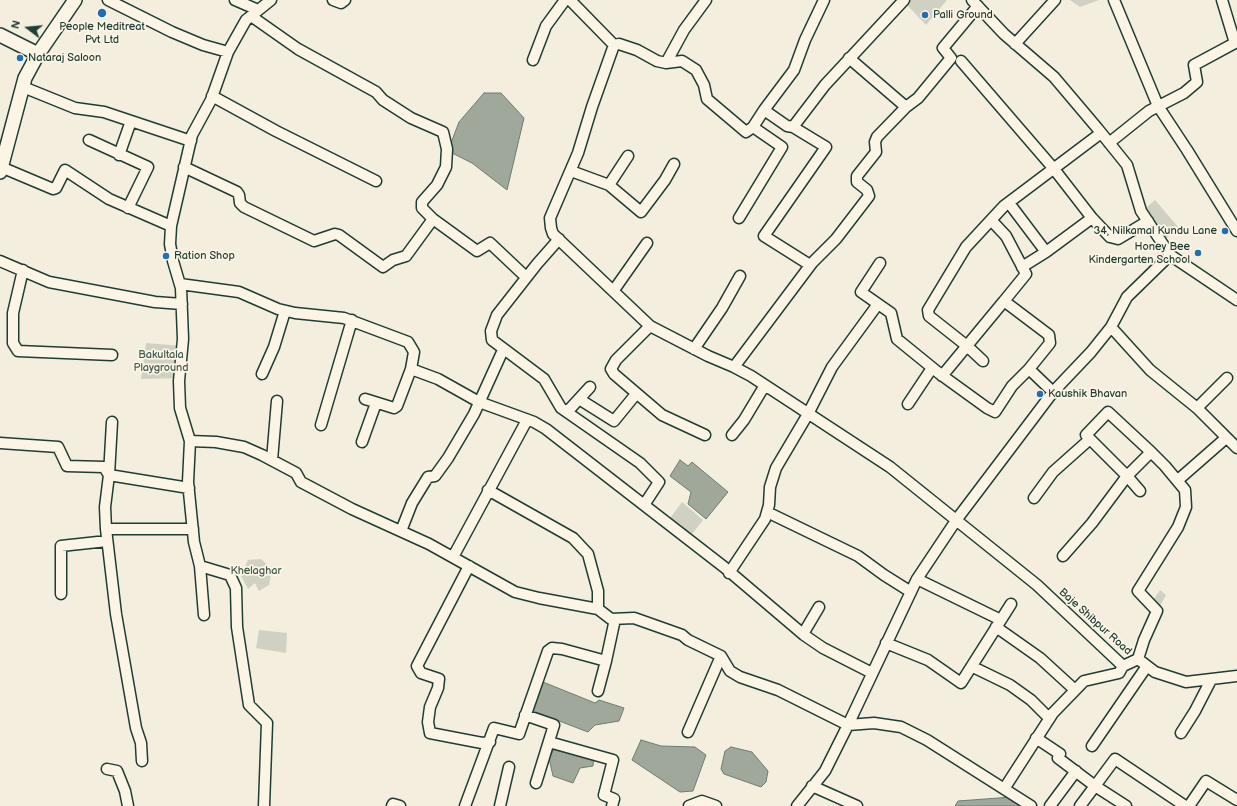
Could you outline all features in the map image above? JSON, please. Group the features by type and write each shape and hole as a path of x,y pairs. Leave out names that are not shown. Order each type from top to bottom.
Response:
{"main road":[{"path":"1,170 25,78 38,54 75,0"},
{"path":"0,35 38,54"}],"street":[{"path":"108,0 172,32 204,45 228,52"},
{"path":"235,0 255,13 298,49 376,92 384,100 411,118 443,132 447,149 446,167 437,185 422,202 422,208 433,219 478,251 490,243 526,277"},
{"path":"332,0 341,3 345,0"},
{"path":"533,60 546,26 565,0"},
{"path":"570,0 614,45"},
{"path":"666,63 684,30 706,0"},
{"path":"614,45 619,44 637,50 657,61 666,63 682,61 696,70 704,85 707,99 746,132 753,127 794,70 805,40 824,0"},
{"path":"793,127 825,85 904,0"},
{"path":"1015,44 1055,0"},
{"path":"1114,0 1158,106 1237,231"},
{"path":"1109,143 1149,111 1184,93 1197,82 1194,65 1235,43 1236,41 1222,0"},
{"path":"204,615 200,566 193,529 188,488 190,441 180,408 179,381 183,339 182,304 180,284 173,261 171,226 191,141 212,96 228,52 246,20 269,1"},
{"path":"734,367 810,265 836,239 869,196 867,190 857,182 857,176 876,152 877,137 906,107 918,98 950,58 943,48 975,3 1015,44 1054,77 1127,165 1141,211 1170,255 1237,300"},
{"path":"614,45 592,107 588,127 571,171 550,218 551,228 559,239 526,277 497,315 491,331 492,340 503,350 544,379 561,408 640,463 659,482 644,505"},
{"path":"849,58 906,107"},
{"path":"961,61 1054,169 1092,218 1110,237 1118,239 1148,221"},
{"path":"23,87 75,108 104,112 191,141"},
{"path":"212,96 276,131 376,181"},
{"path":"764,110 787,126 793,127 826,147 764,236 810,265"},
{"path":"119,155 131,121"},
{"path":"739,218 782,147 753,127"},
{"path":"983,361 967,346 929,316 928,310 966,247 991,220 1009,203 1100,132"},
{"path":"89,140 148,167 128,208"},
{"path":"609,185 628,156"},
{"path":"571,171 609,185 641,212 665,180 674,164"},
{"path":"184,167 237,192 240,203 244,207 285,228 314,242 334,234 339,235 383,267 394,260 406,256 433,219"},
{"path":"1,170 53,189 56,188 65,170 102,195 128,208 161,220 171,226"},
{"path":"1009,203 1046,252"},
{"path":"1022,267 1046,252 1092,218"},
{"path":"942,376 1026,274 1006,236 991,220"},
{"name":"Baje Shibpur Road","path":"559,239 650,326 694,349 734,367 890,467 957,519 1037,585 1123,666 1138,659 1155,672 1186,682 1237,676"},
{"path":"614,290 646,242"},
{"path":"797,806 825,771 917,579 957,519 1053,392 1091,352 1111,327 1127,297 1170,255"},
{"path":"0,261 49,282 155,302 182,304"},
{"path":"880,263 861,292 891,313 897,339 942,376 995,412 1012,386 1029,369 1050,343 1049,335 1004,301"},
{"path":"23,270 16,296 13,319 13,343 18,351 112,355"},
{"path":"694,349 722,308 740,276"},
{"path":"180,284 239,292 286,311 331,315 352,320 408,342 414,352 411,369 397,406 390,408 365,399"},
{"path":"729,573 765,519 770,487 776,468 808,414 832,367 878,304"},
{"path":"262,374 274,348 286,311"},
{"path":"321,425 352,320"},
{"path":"650,326 616,360 611,369 614,374 636,394 662,415 705,435"},
{"path":"1111,327 1150,370 1197,408 1237,448"},
{"path":"402,531 416,498 428,477 435,476 448,458 474,414 503,350"},
{"path":"908,404 932,368"},
{"path":"411,369 438,380 479,402 534,422 546,429 644,505 803,634 823,648 872,673"},
{"path":"1029,369 1053,392"},
{"path":"1197,408 1227,378"},
{"path":"732,435 744,420 765,386"},
{"path":"567,412 590,387"},
{"path":"579,399 614,420 636,394"},
{"path":"272,460 277,401"},
{"path":"362,442 376,403"},
{"path":"1138,659 1144,640 1157,611 1138,591 1178,527 1186,507 1185,490 1178,480 1151,452 1108,412 1086,434 1140,491"},
{"path":"452,557 527,420"},
{"path":"112,422 109,475 105,507 106,529 116,614 136,728 141,743 142,761"},
{"path":"1178,480 1226,438"},
{"path":"1034,498 1053,472 1090,439"},
{"path":"190,441 216,442 244,447 296,473 301,482 352,509 402,531 516,592 539,598 598,608 611,619 634,618 682,635 688,640 721,656 730,671 740,677 778,690 848,725 874,722 901,727 950,753 1031,806"},
{"path":"0,443 58,446 67,466 104,467 109,475 188,488"},
{"path":"1063,556 1092,523 1127,476 1151,452"},
{"path":"488,490 573,538 583,548 588,554 596,584 598,608"},
{"path":"767,512 858,556 911,592"},
{"path":"106,529 193,529"},
{"path":"61,594 60,546 108,541"},
{"path":"200,566 230,575 236,588 237,627 249,705 267,723 264,806"},
{"path":"469,566 417,666 421,673 439,679 438,688 430,707 428,722 430,732 482,743 490,742"},
{"path":"917,579 998,623 1075,690"},
{"path":"886,643 928,660 962,683 1011,604"},
{"path":"803,634 820,607"},
{"path":"598,691 615,619"},
{"path":"465,806 494,728 519,734 550,648 606,661"},
{"path":"688,732 721,656"},
{"path":"1004,789 1049,718 1075,690 1084,681 1118,672 1123,666"},
{"path":"1092,746 1147,666"},
{"path":"973,667 1010,685 1031,700 1049,718"},
{"path":"1181,733 1195,711 1211,680"},
{"path":"525,715 554,726 536,783"},
{"path":"1036,738 1060,754 1058,758 1095,786 1126,806"},
{"path":"549,742 612,760 604,795 614,799 612,806"},
{"path":"1080,806 1115,759 1185,806"},
{"path":"500,806 509,767"},
{"path":"107,769 117,771 125,792 128,806"},
{"path":"1050,806 1076,771"},
{"path":"1189,806 1204,782 1214,786 1237,800"},
{"path":"812,786 857,806"},
{"path":"689,806 702,801 716,806"},
{"path":"392,806 392,804 400,806"}],"green space":[{"name":"Palli Ground","path":"910,0 947,0 926,25 908,6"},
{"path":"1070,0 1099,0 1080,7"},
{"path":"1155,200 1179,228 1165,239 1144,210"},
{"name":"Bakultala Playground","path":"146,343 182,346 179,378 141,379"},
{"path":"682,502 703,520 689,538 668,521"},
{"name":"Khelaghar","path":"261,559 272,569 269,585 259,591 255,583 248,589 241,576 248,560"},
{"path":"1160,590 1166,595 1159,608 1152,602"},
{"path":"259,630 287,633 286,653 256,648"}],"shaded area":[{"path":"484,93 501,93 524,118 507,190 472,163 448,151 459,122"},
{"path":"680,460 688,466 692,462 728,492 706,519 688,504 691,492 670,476"},
{"path":"543,682 595,703 599,700 624,708 619,721 595,725 588,732 533,711"},
{"path":"641,740 661,746 695,747 706,755 693,791 680,792 632,760"},
{"path":"556,746 594,754 593,766 580,768 573,783 553,776 549,758"},
{"path":"731,747 752,752 768,771 766,782 761,787 724,774 721,769 725,751"},
{"path":"1012,797 1023,806 955,806 958,801"}],"place":[{"name":"People Meditreat Pvt Ltd","path":"102,13"},
{"name":"Palli Ground","path":"925,15"},
{"name":"Nataraj Saloon","path":"20,58"},
{"name":"34, Nilkamal Kundu Lane","path":"1225,231"},
{"name":"Honey Bee Kindergarten School","path":"1198,253"},
{"name":"Ration Shop","path":"166,256"},
{"name":"Kaushik Bhavan","path":"1040,394"}]}
